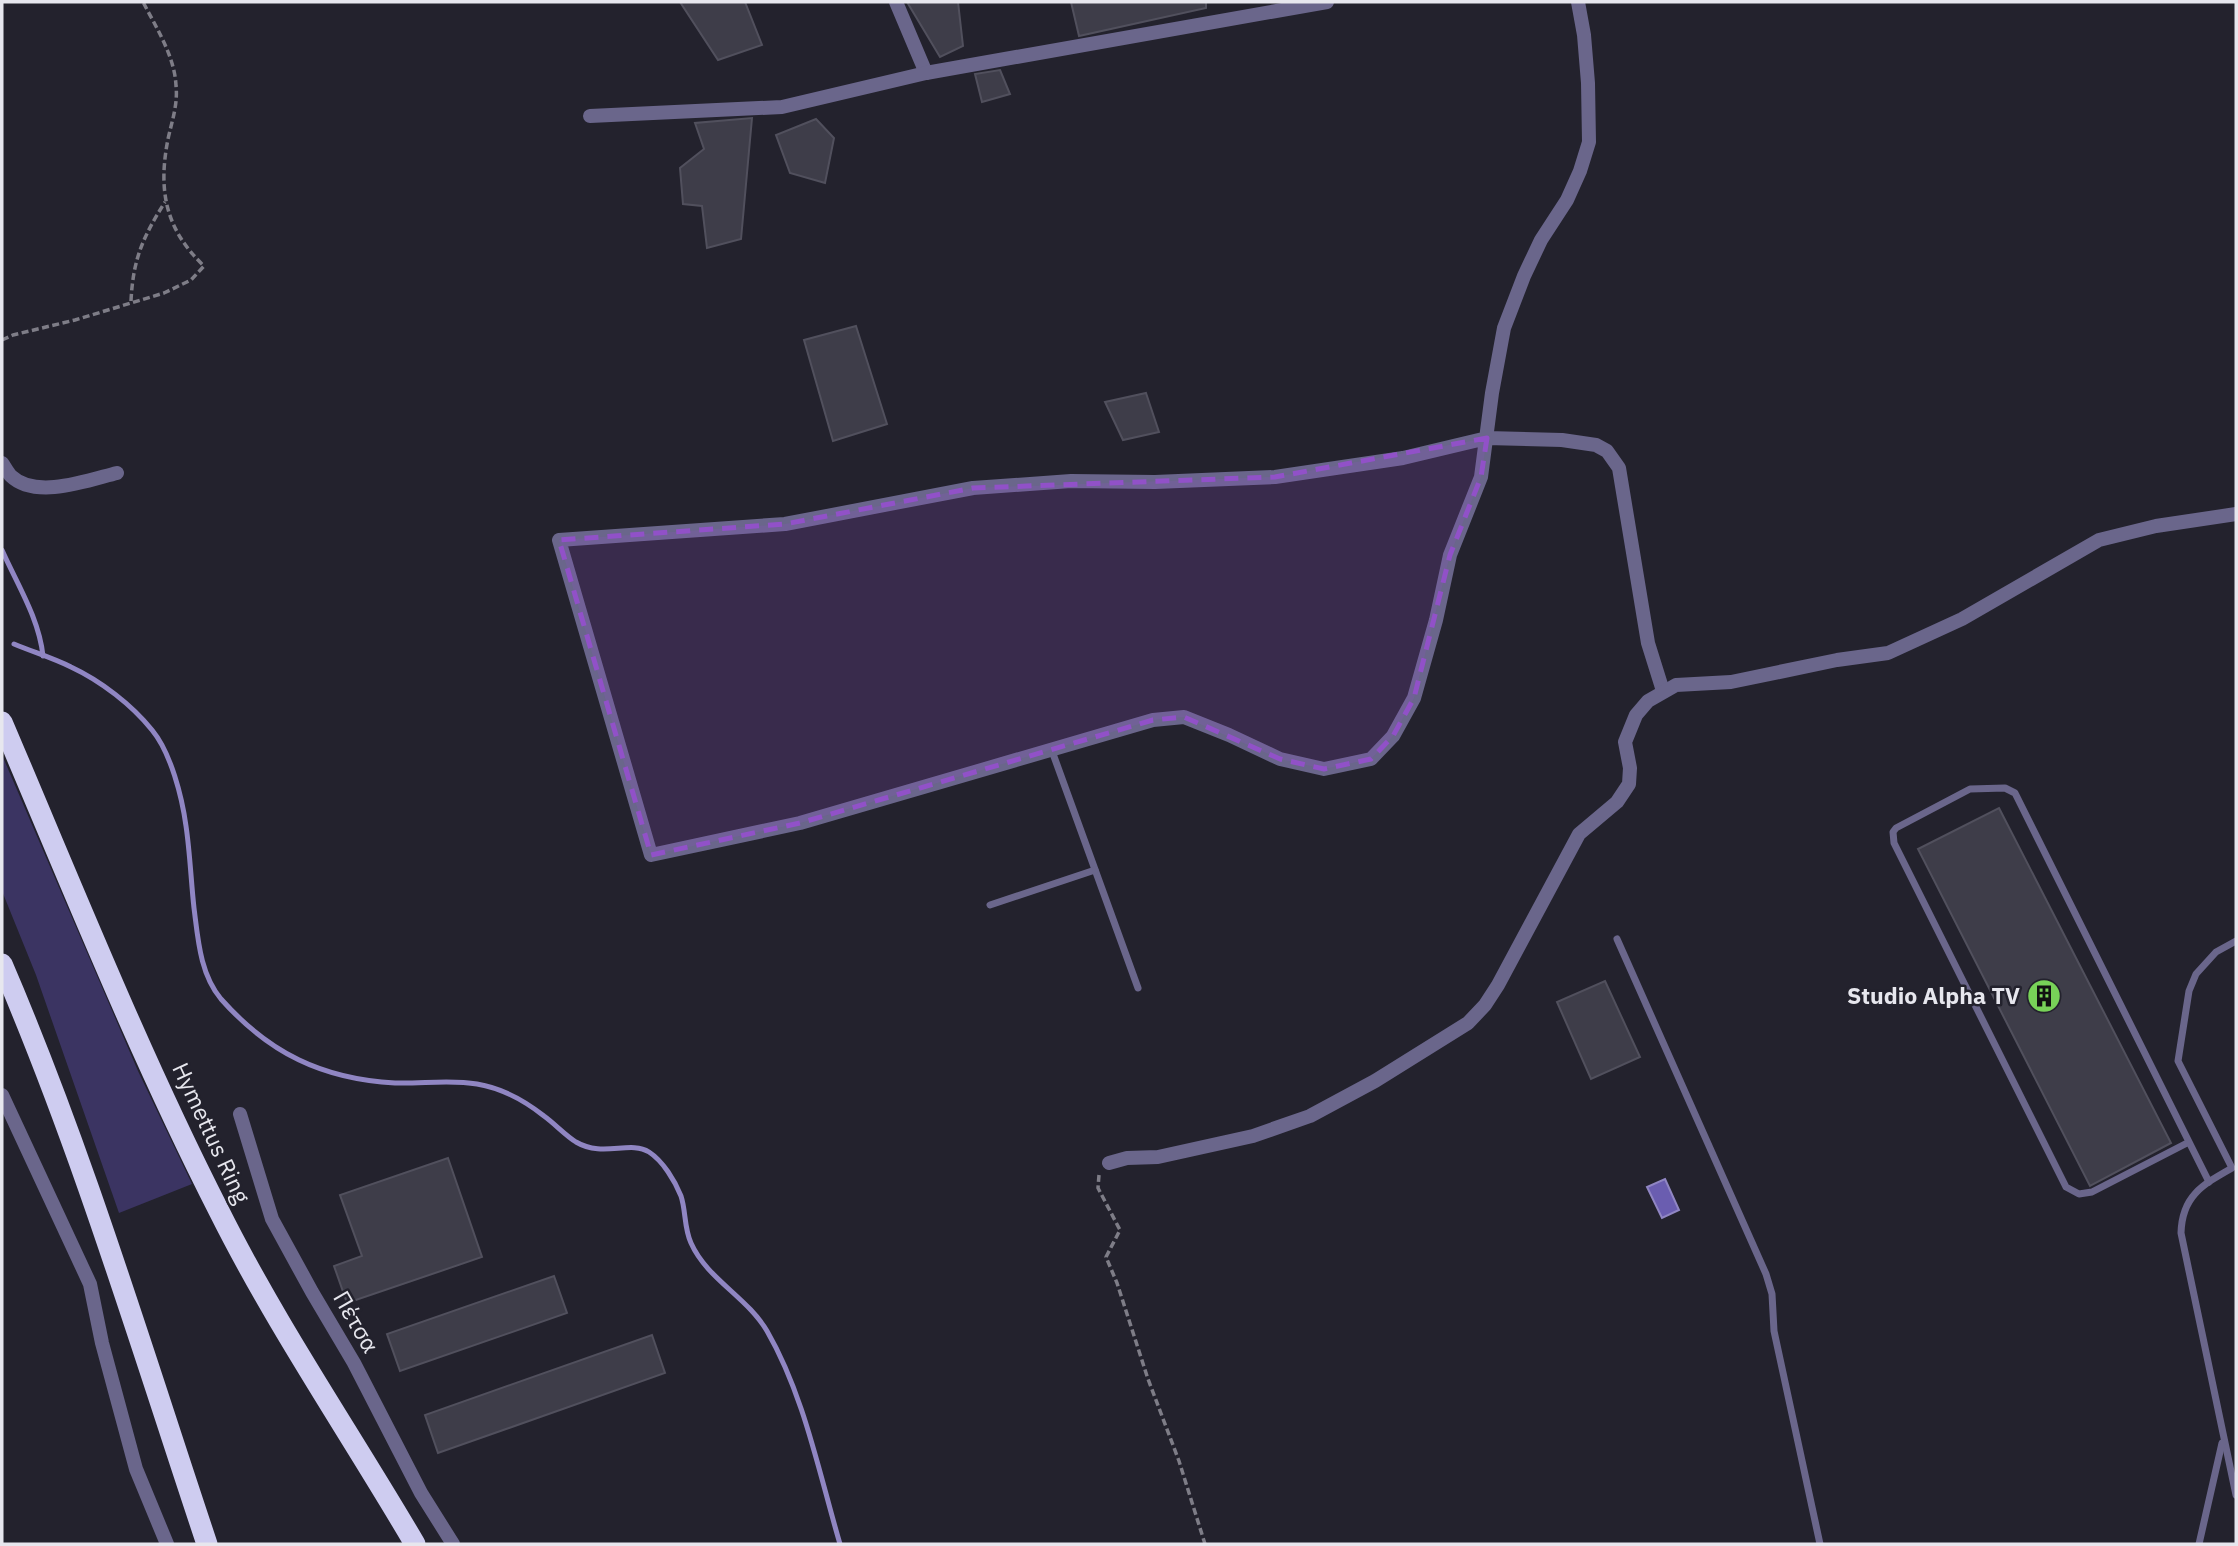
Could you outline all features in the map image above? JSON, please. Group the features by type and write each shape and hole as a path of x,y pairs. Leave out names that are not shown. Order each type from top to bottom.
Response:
{"highway":[{"name":"Hymettus Ring","path":"2,722 152,1069 219,1212 255,1282 415,1544"},
{"path":"2,964 83,1173 207,1544"}],"street":[{"path":"896,2 926,73"},
{"path":"590,116 782,107 926,73 1263,7 1327,2"},
{"path":"1578,2 1588,83 1589,142 1567,200 1541,240 1504,328 1492,393 1487,438 1481,477 1450,555 1436,621 1413,698 1393,736 1371,759 1324,769 1280,759 1184,717 1153,720 800,823 651,855 559,540 785,524 973,488 1071,481 1155,482 1275,477 1402,458 1487,438 1562,440 1595,445 1607,450 1613,457 1622,483 1652,661 1661,679 1663,691"},
{"path":"2,463 12,478 33,486 63,487 117,472"},
{"path":"1109,1163 1127,1158 1158,1157 1253,1136 1310,1116 1375,1081 1468,1023 1485,1005 1498,985 1579,834 1617,802 1629,784 1630,768 1625,742 1630,726 1648,701 1663,691 1676,685 1731,682 1837,660 1888,653 1962,619 2099,540 2156,526 2236,514"},
{"path":"2,1095 89,1284 130,1451 146,1499 167,1544"},
{"name":"Πέτσα","path":"240,1114 272,1219 354,1363 421,1493 453,1544"}],"lane":[{"path":"1052,751 1138,988"},
{"path":"2189,1142 2092,1192 2079,1194 2067,1187 1894,843 1893,832 1896,828 1970,789 2005,788 2015,793 2209,1182"},
{"path":"990,905 1095,870"},
{"path":"1617,939 1766,1275 1772,1294 1774,1331 1820,1544"},
{"path":"2236,941 2216,952 2196,974 2189,991 2178,1061 2234,1168 2209,1182 2189,1200 2181,1221 2180,1233 2236,1495"},
{"path":"2199,1544 2223,1438"}],"path":[{"path":"2,340 181,286 204,266 183,242 165,202 163,166 176,106 176,84 169,58 143,2"},
{"path":"131,302 138,250 165,202"},
{"path":"1109,1163 1097,1178 1098,1188 1120,1230 1106,1256 1147,1379 1179,1461 1205,1544"}],"highlighted area":[{"path":"1487,438 1481,477 1450,555 1414,698 1393,736 1371,759 1324,769 1280,759 1184,717 1153,720 800,823 651,855 559,540 785,524 973,488 1275,477"}],"shaded area":[{"path":"2,755 138,1071 192,1184 119,1213 36,975 2,891"},
{"path":"1665,1179 1679,1210 1662,1218 1647,1187"}],"building":[{"path":"680,2 745,2 762,45 718,60"},
{"path":"907,2 958,2 963,46 940,57"},
{"path":"1071,2 1206,2 1206,8 1079,36"},
{"path":"1000,70 1010,94 982,102 975,74"},
{"path":"752,118 741,239 707,248 702,206 683,204 680,168 704,149 695,123"},
{"path":"816,119 834,138 825,183 790,173 776,135"},
{"path":"856,326 887,424 833,441 804,340"},
{"path":"1146,393 1159,432 1123,440 1105,402"},
{"name":"Studio Alpha TV","path":"1999,808 2171,1143 2090,1186 1918,849"},
{"path":"1605,981 1640,1057 1591,1079 1557,1002"},
{"path":"448,1158 482,1257 347,1303 334,1266 362,1256 340,1195"},
{"path":"554,1276 567,1313 400,1371 387,1334"},
{"path":"652,1335 665,1373 438,1453 425,1415"}],"waterway":[{"path":"2,550 32,615 43,656"},
{"path":"14,644 64,664 105,686 135,712 159,740 175,776 184,814 197,932 208,979 221,999 258,1034 299,1060 344,1076 395,1083 467,1083 495,1089 529,1105 586,1147 642,1149 659,1161 681,1196 689,1237 698,1256 759,1319 780,1356 810,1435 840,1544"}],"place":[{"name":"Studio Alpha TV","path":"2044,996"}]}
